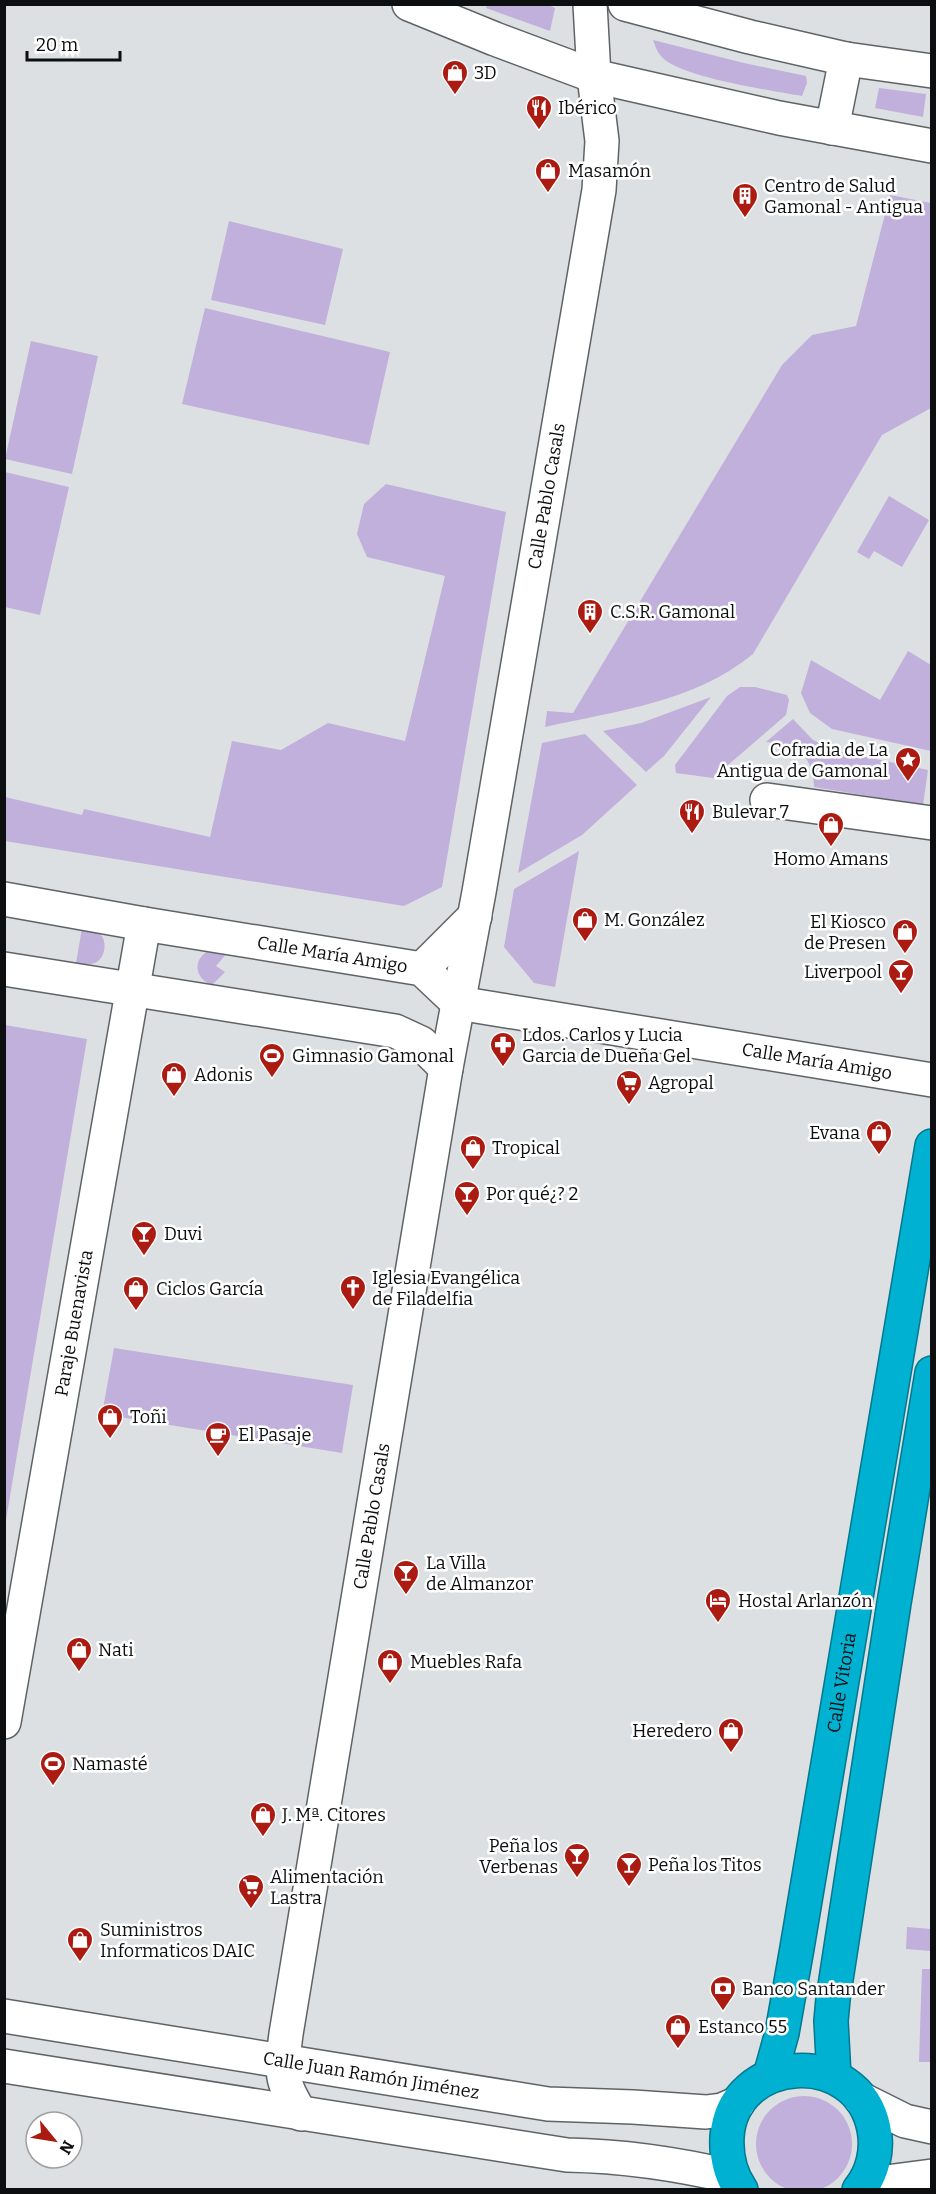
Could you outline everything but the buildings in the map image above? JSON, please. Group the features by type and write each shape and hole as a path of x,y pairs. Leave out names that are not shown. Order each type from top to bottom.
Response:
{"highway":[{"name":"Calle Vitoria","path":"770,2076 782,2033 797,1948 932,1146"},
{"path":"834,2077 831,2021 833,1999 932,1373"},
{"path":"737,2183 726,2152 726,2144 728,2127 738,2103 752,2087 770,2076 802,2069 834,2077 849,2087 861,2100 868,2113 875,2142 872,2165 861,2187"}],"street":[{"path":"409,4 594,76 779,118 932,146"},
{"name":"Calle Pablo Casals","path":"301,2114 284,2083 282,2062 446,1068 475,916 599,190 602,141 594,76 590,4"},
{"path":"625,4 846,59 932,71"},
{"path":"832,128 846,59"},
{"path":"767,800 932,823"},
{"name":"Calle María Amigo","path":"4,899 422,969 458,1003 932,1080"},
{"path":"422,969 475,916"},
{"name":"Paraje Buenavista","path":"4,1722 144,924"},
{"path":"4,969 395,1031 421,1043 446,1068"},
{"name":"Calle Juan Ramón Jiménez","path":"4,2016 548,2104 706,2112 722,2110 738,2103"},
{"path":"4,2066 567,2155 625,2157 687,2166 737,2183"},
{"path":"861,2100 905,2121 932,2127"},
{"path":"861,2187 932,2176"}],"shaded area":[{"path":"546,4 555,8 550,31 486,8 487,5"},
{"path":"653,40 806,76 807,83 802,96 705,77 671,64 660,54"},
{"path":"879,88 926,94 923,117 875,108"},
{"path":"890,195 931,203 931,408 882,435 753,654 730,670 680,694 627,710 545,727 547,711 573,713 782,365 812,335 856,326"},
{"path":"229,221 343,249 325,325 211,300"},
{"path":"205,308 390,352 369,445 182,404"},
{"path":"31,341 98,356 72,474 5,459"},
{"path":"5,472 69,487 40,615 5,607"},
{"path":"386,484 506,512 442,887 404,906 5,841 5,797 82,815 84,809 210,837 232,741 281,750 328,723 405,741 445,576 367,557 357,534 364,504"},
{"path":"889,496 929,520 902,567 874,551 869,559 857,552"},
{"path":"908,651 931,665 931,751 832,729 810,713 801,693 811,660 880,700"},
{"path":"740,687 755,687 787,695 789,700 786,715 713,778 676,773 675,765 727,696"},
{"path":"711,697 664,756 646,772 603,731 641,723"},
{"path":"793,719 813,740 833,750 928,770 923,805 814,787 810,766 801,753 777,743 766,742"},
{"path":"585,734 637,785 582,835 518,873 542,743"},
{"path":"579,851 555,987 534,983 504,947 514,889"},
{"path":"82,928 96,931 104,941 103,954 95,963 76,963"},
{"path":"210,950 228,952 216,966 225,972 212,985 202,978 198,968 200,958"},
{"path":"4,1025 87,1039 5,1526"},
{"path":"114,1348 353,1385 342,1453 102,1414"},
{"path":"907,1927 931,1929 931,1951 906,1949"},
{"path":"922,1969 931,1969 931,2062 919,2062"},
{"path":"804,2096 822,2100 838,2110 848,2126 852,2144 848,2162 838,2178 822,2188 804,2192 786,2188 770,2178 760,2162 756,2144 760,2126 770,2110 786,2100"}],"place":[{"name":"3D","path":"455,96"},
{"name":"Ibérico","path":"539,131"},
{"name":"Masamón","path":"548,194"},
{"name":"Centro de Salud Gamonal - Antigua","path":"745,219"},
{"name":"C.S.R. Gamonal","path":"590,635"},
{"name":"Cofradia de La Antigua de Gamonal","path":"908,783"},
{"name":"Bulevar 7","path":"692,835"},
{"name":"Homo Amans","path":"831,848"},
{"name":"M. González","path":"585,943"},
{"name":"El Kiosco de Presen","path":"905,955"},
{"name":"Liverpool","path":"901,995"},
{"name":"Ldos. Carlos y Lucia Garcia de Dueña Gel","path":"503,1068"},
{"name":"Gimnasio Gamonal","path":"272,1079"},
{"name":"Adonis","path":"174,1098"},
{"name":"Agropal","path":"629,1106"},
{"name":"Evana","path":"879,1156"},
{"name":"Tropical","path":"473,1171"},
{"name":"Por qué¿? 2","path":"467,1217"},
{"name":"Duvi","path":"144,1257"},
{"name":"Iglesia Evangélica de Filadelfia","path":"353,1311"},
{"name":"Ciclos García","path":"136,1312"},
{"name":"Toñi","path":"110,1440"},
{"name":"El Pasaje","path":"218,1458"},
{"name":"La Villa de Almanzor","path":"406,1596"},
{"name":"Hostal Arlanzón","path":"718,1624"},
{"name":"Nati","path":"79,1673"},
{"name":"Muebles Rafa","path":"390,1685"},
{"name":"Heredero","path":"731,1754"},
{"name":"Namasté","path":"53,1787"},
{"name":"J. Mª. Citores","path":"263,1838"},
{"name":"Peña los Verbenas","path":"577,1879"},
{"name":"Peña los Titos","path":"629,1888"},
{"name":"Alimentación Lastra","path":"251,1910"},
{"name":"Suministros Informaticos DAIC","path":"80,1963"},
{"name":"Banco Santander","path":"723,2012"},
{"name":"Estanco 55","path":"678,2050"}]}
